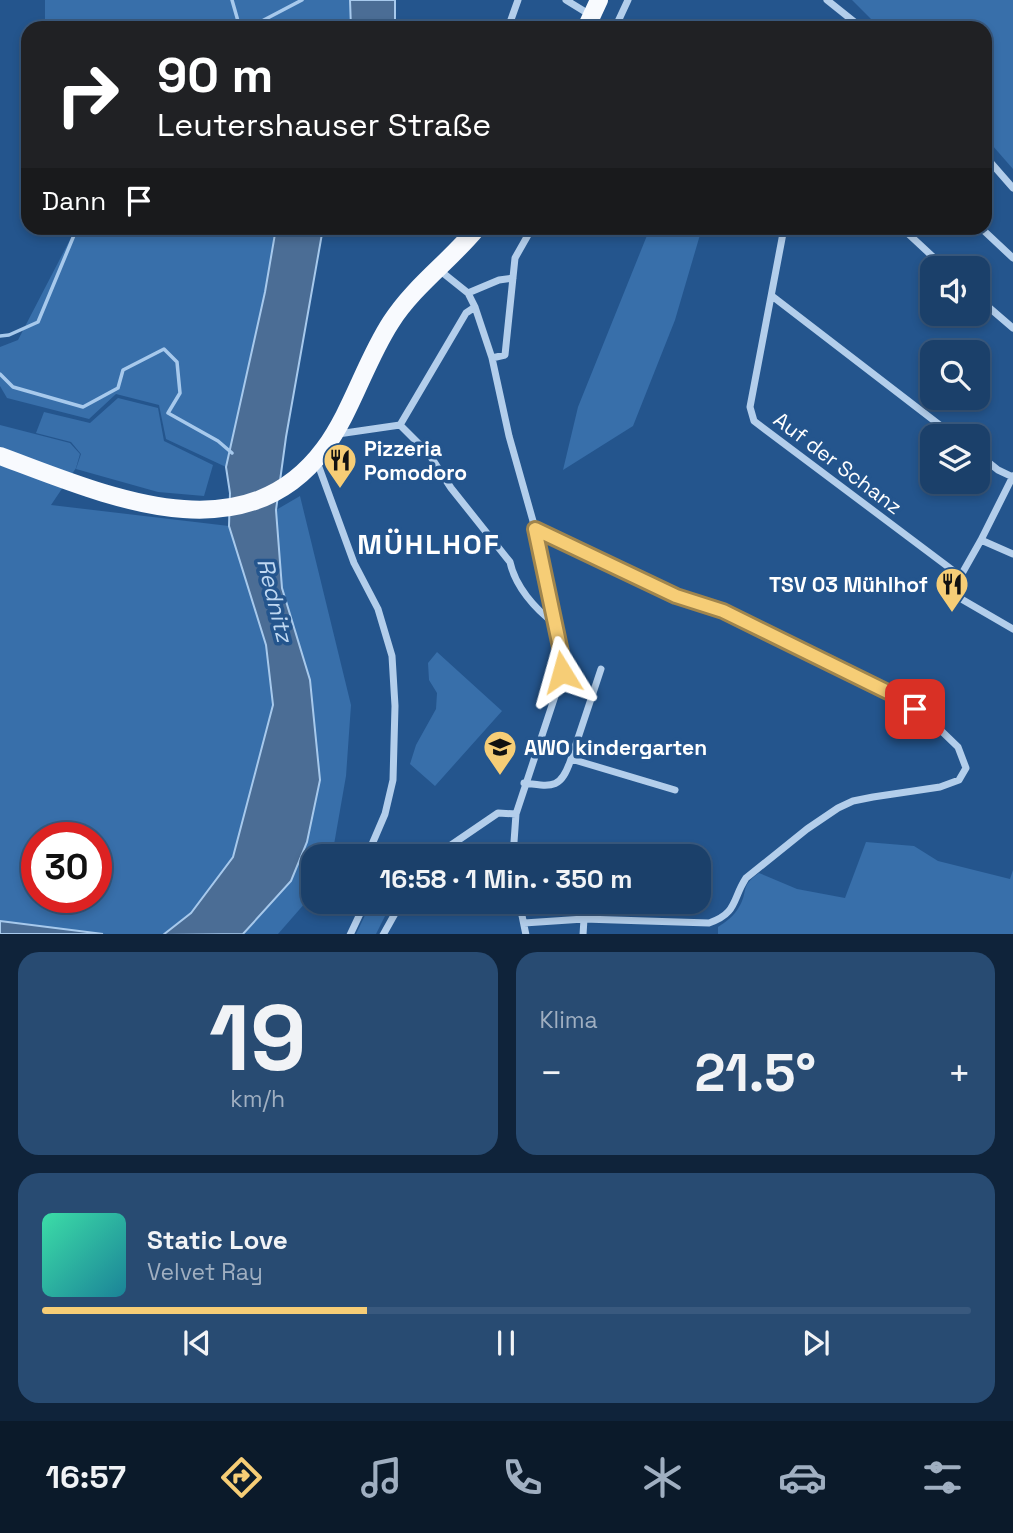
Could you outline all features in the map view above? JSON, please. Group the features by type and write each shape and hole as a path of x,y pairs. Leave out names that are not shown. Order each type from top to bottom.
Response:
{"main road":[{"path":"0,456 134,502 164,508 222,508 251,501 277,490 310,465 334,435 391,323 404,305 470,235"}],"street":[{"path":"510,21 518,0"},
{"path":"566,0 592,15"},
{"path":"618,21 628,0"},
{"path":"827,0 853,21"},
{"path":"992,165 1013,188"},
{"path":"492,358 505,355 515,258 528,235"},
{"name":"Auf der Schanz","path":"783,235 750,407 754,421 959,575"},
{"path":"910,235 932,256"},
{"path":"988,235 1013,258"},
{"path":"438,269 467,293 475,307 492,358 509,436 535,529 561,652 562,672 524,783 516,814 514,844"},
{"path":"467,293 499,280 513,278"},
{"path":"772,296 938,424"},
{"path":"400,425 466,313 475,307"},
{"path":"990,308 1013,328"},
{"path":"334,435 400,425"},
{"path":"400,425 429,454 451,488 510,562 513,576 541,613 555,623"},
{"path":"990,464 1013,476 951,593 1013,629"},
{"path":"310,465 354,563 379,610 392,656 395,706 393,780 384,814 372,844"},
{"path":"524,923 584,919 709,923 720,919 735,905 746,878 825,816 853,801 940,787 959,780 966,768 958,747 929,719 902,699 723,611 676,596 535,529"},
{"path":"981,540 1013,554"},
{"path":"524,783 545,786 557,783 565,776 601,669"},
{"path":"571,759 675,790"},
{"path":"453,844 498,813 516,814"},
{"path":"350,934 360,914"},
{"path":"383,934 395,914"},
{"path":"522,914 526,934"},
{"path":"583,934 584,919"}],"shaded area":[{"path":"45,0 350,0 351,21 45,21"},
{"path":"852,0 1013,0 1013,169 992,145 992,21 873,21"},
{"path":"72,235 275,235 265,292 226,467 166,439 159,405 116,394 89,419 7,398 0,386 0,347 18,340"},
{"path":"647,235 700,235 675,320 633,426 563,470 578,407"},
{"path":"118,398 158,408 164,441 213,465 204,496 158,492 76,469 81,454 71,442 36,433 44,412 90,423"},
{"path":"0,425 70,443 80,454 76,468 51,505 229,526 266,645 273,705 233,857 191,913 163,934 103,934 0,921"},
{"path":"300,496 351,705 346,776 334,844 301,844 301,908 278,934 244,934 291,881 310,680 282,588 276,510"},
{"path":"437,652 502,711 435,786 410,764 416,745 436,709 437,693 429,680 428,663"},
{"path":"866,842 914,846 938,861 1010,879 1013,870 1013,934 718,934 718,927 735,913 747,886 759,873 797,889 845,898"},
{"path":"366,914 386,914 376,934 356,934"}],"water":[{"path":"350,0 395,0 395,21 351,21"},
{"name":"Rednitz","path":"275,235 322,235 286,437 276,510 282,588 310,680 320,780 307,842 301,844 301,857 291,881 243,934 164,934 191,913 233,857 273,705 266,645 229,526 230,493 226,467 265,292"},
{"path":"0,921 103,934 0,934"}],"waterway":[{"path":"232,0 238,21"},
{"path":"262,21 302,0"},
{"path":"0,336 9,335 38,322 74,235"},
{"path":"0,374 13,387 83,407 118,388 123,370 164,349 177,362 180,393 168,413 218,441 232,453"}],"place":[{"name":"Pizzeria Pomodoro","path":"340,490"},
{"name":"TSV 03 Mühlhof","path":"952,614"},
{"name":"AWO kindergarten","path":"500,777"}],"district":[{"name":"MÜHLHOF","path":"429,544"}],"route":[{"path":"562,672 561,652 535,529 676,596 723,611 902,699 915,709"}]}
